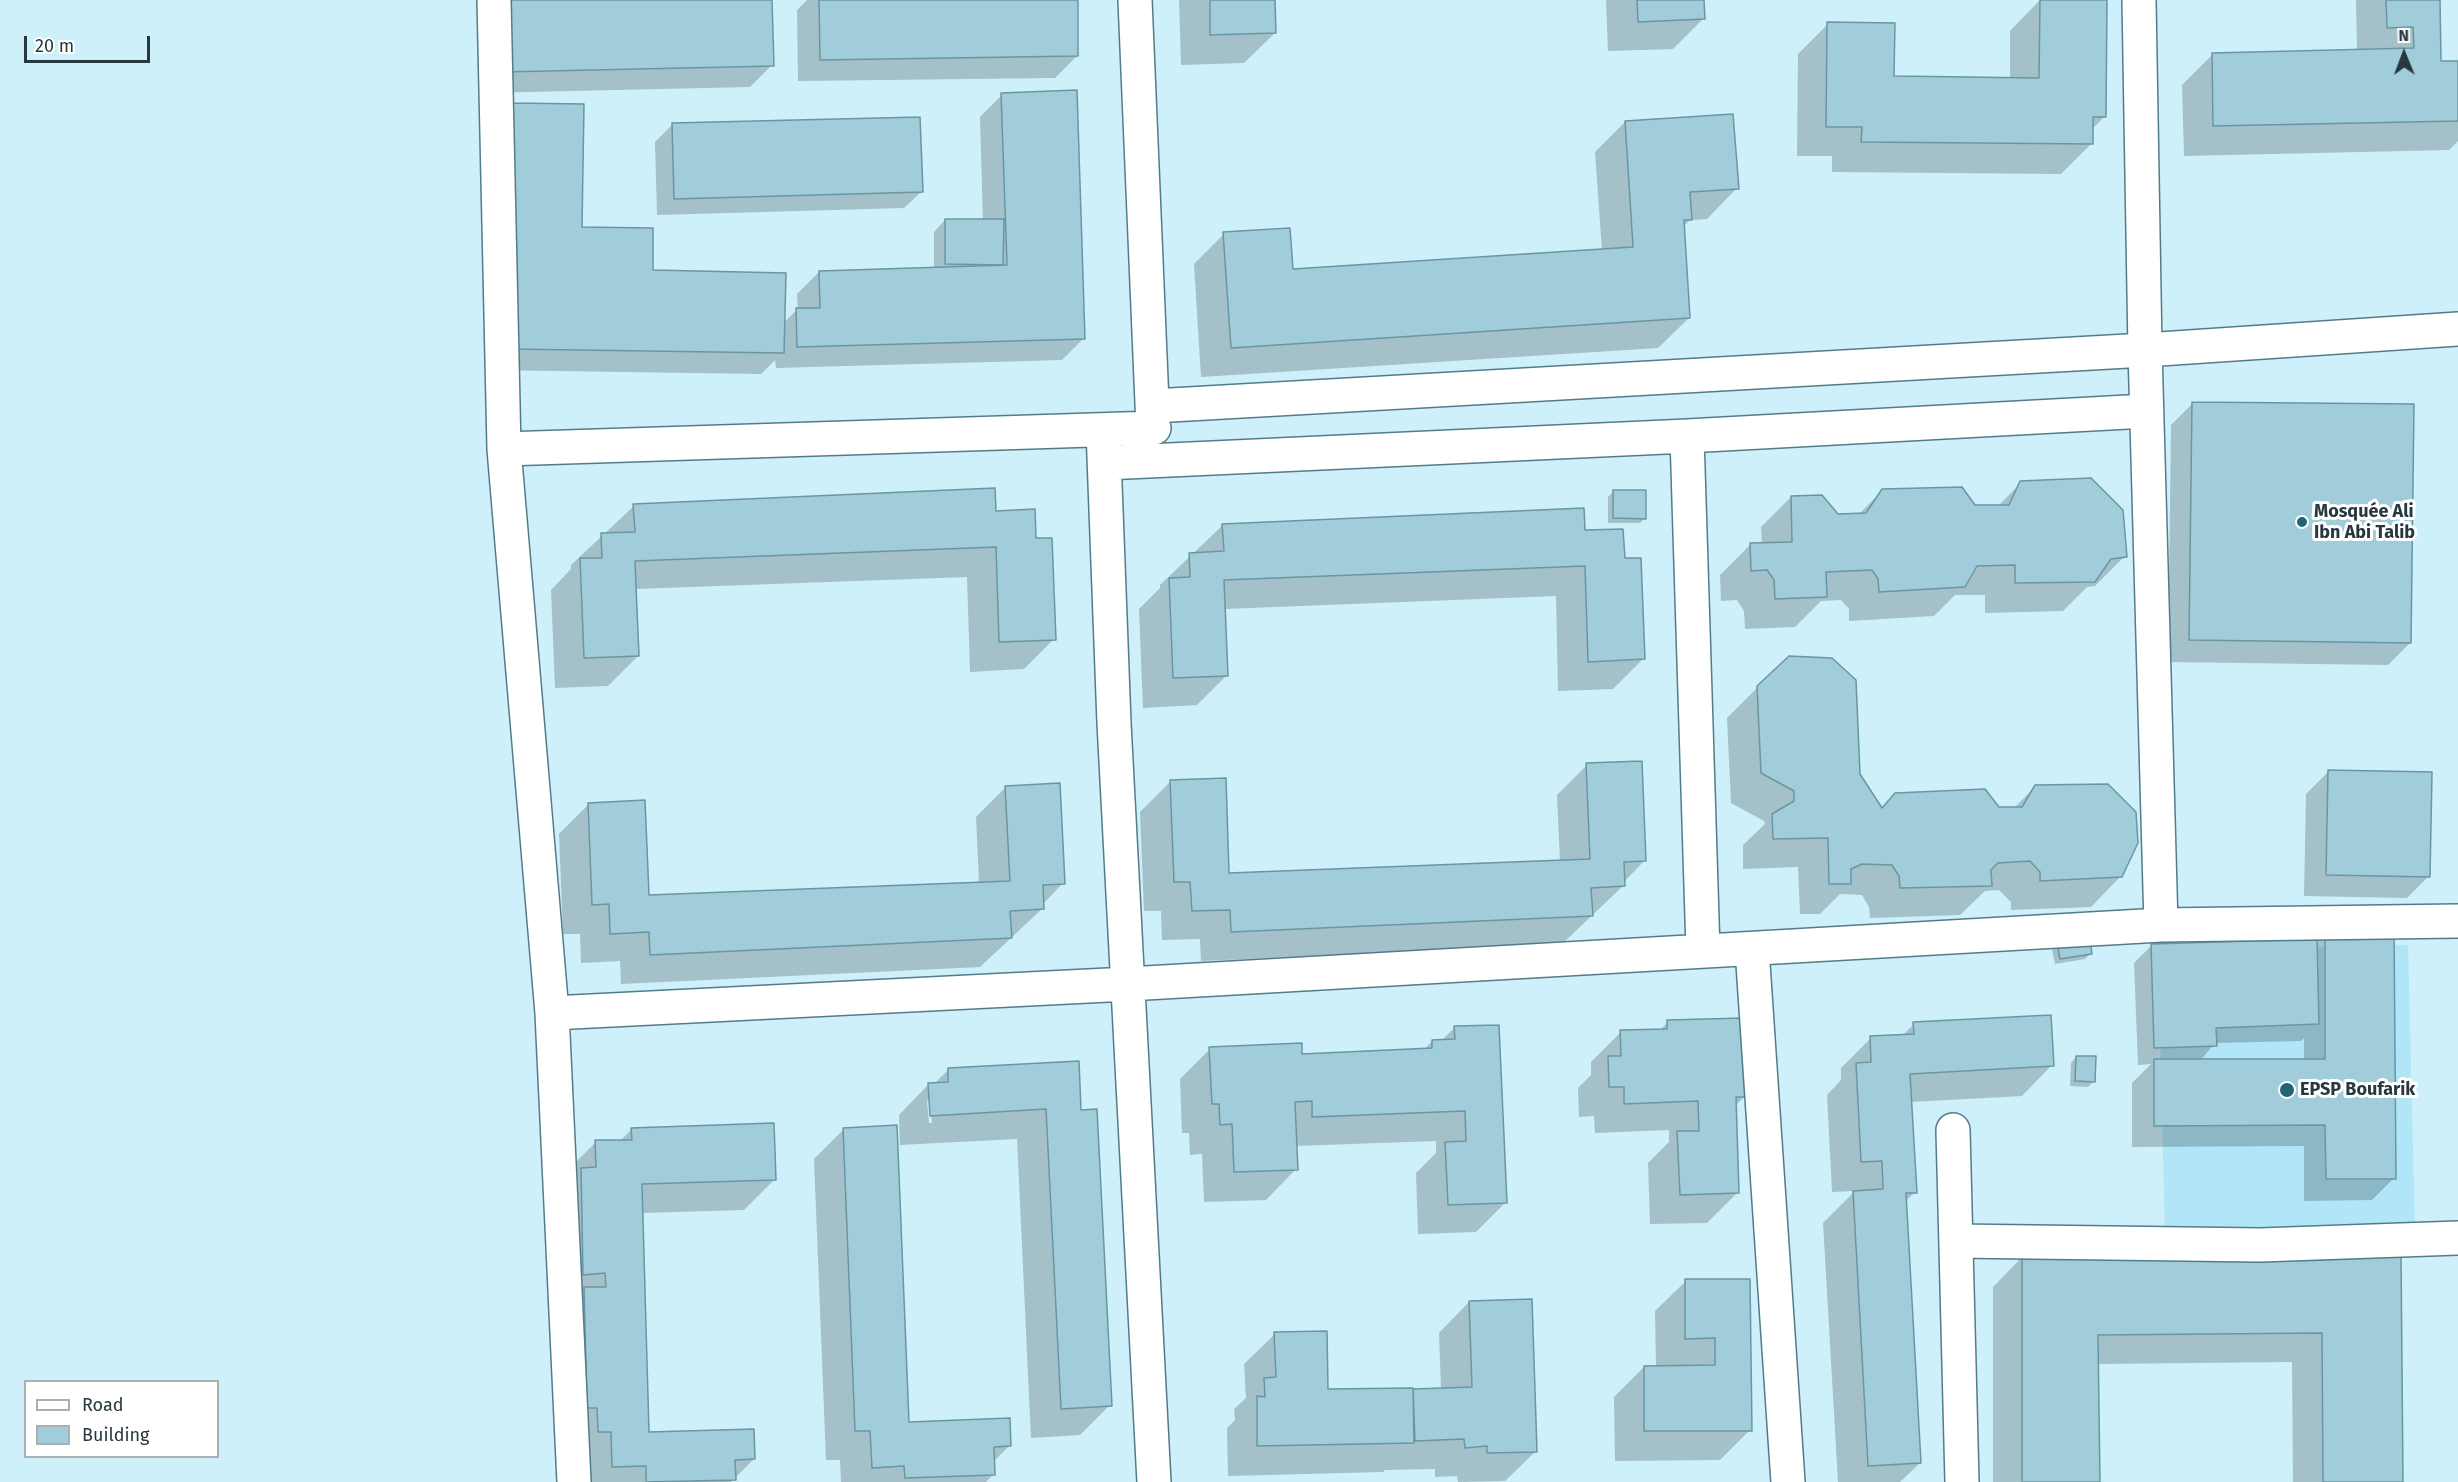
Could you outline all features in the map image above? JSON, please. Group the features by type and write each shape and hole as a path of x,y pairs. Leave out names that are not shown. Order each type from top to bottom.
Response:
{"street":[{"path":"494,0 504,449 552,1013 574,1482"},
{"path":"1135,0 1155,460"},
{"path":"2139,0 2146,411 2161,925"},
{"path":"504,449 1104,430 1153,417 2458,329"},
{"path":"1105,463 1687,436 2146,411"},
{"path":"1104,430 1114,723 1154,1482"},
{"path":"1687,436 1703,951"},
{"path":"552,1013 1128,984 2161,925 2458,921"},
{"path":"1752,949 1788,1482"},
{"path":"1953,1130 1962,1482"},
{"path":"1956,1242 2260,1245 2458,1238"}],"shaded area":[{"name":"EPSP Boufarik","path":"2408,945 2415,1229 2165,1235 2158,951"}],"building":[{"path":"501,0 772,0 774,66 503,72"},
{"path":"819,0 1078,0 1078,56 820,60"},
{"path":"1210,0 1275,0 1276,33 1210,35"},
{"path":"1637,0 1704,0 1705,19 1638,22"},
{"path":"2040,0 2107,0 2106,117 2093,117 2093,144 1861,142 1862,127 1826,127 1827,22 1895,23 1894,76 2039,78"},
{"path":"2386,0 2440,0 2441,61 2458,61 2458,121 2213,126 2212,53 2414,48 2413,27 2387,28"},
{"path":"1077,90 1085,339 797,347 796,308 820,308 819,271 1007,265 1001,93"},
{"path":"513,103 584,104 582,227 653,228 653,270 786,273 784,353 509,349"},
{"path":"1733,114 1739,189 1690,192 1692,220 1684,220 1690,318 1231,348 1223,232 1290,228 1293,269 1633,247 1625,121"},
{"path":"920,117 923,192 674,199 672,123"},
{"path":"945,219 1004,219 1003,265 945,264"},
{"name":"Mosquée Ali Ibn Abi Talib","path":"2192,402 2414,404 2411,643 2189,640"},
{"path":"2091,478 2123,510 2127,557 2111,559 2095,582 2015,583 2015,565 1977,566 1965,587 1879,592 1878,579 1872,570 1826,572 1827,597 1775,599 1774,580 1767,570 1751,571 1750,543 1792,542 1791,496 1822,495 1838,514 1866,513 1882,489 1962,487 1975,505 2009,505 2020,481"},
{"path":"995,488 996,511 1035,509 1036,538 1052,538 1056,640 999,642 996,547 635,561 639,656 584,658 580,558 602,558 601,533 635,532 633,504"},
{"path":"1613,490 1646,490 1646,519 1613,518"},
{"path":"1584,508 1585,530 1623,529 1625,558 1641,558 1645,659 1588,662 1585,566 1224,580 1228,676 1173,678 1169,578 1190,577 1189,553 1224,551 1222,524"},
{"path":"1789,656 1832,658 1856,680 1860,774 1882,808 1895,793 1985,789 1999,807 2022,807 2035,785 2108,784 2136,812 2138,843 2122,877 2040,881 2040,872 2030,861 1998,863 1991,870 1992,886 1900,888 1899,876 1892,865 1862,864 1851,869 1851,884 1829,884 1828,838 1773,839 1772,814 1794,801 1794,791 1761,773 1757,686"},
{"path":"1642,761 1646,861 1624,862 1625,886 1591,888 1593,916 1231,932 1230,910 1192,911 1190,882 1174,882 1170,780 1226,778 1229,873 1590,859 1586,763"},
{"path":"2328,770 2432,772 2430,877 2326,875"},
{"path":"1060,783 1065,884 1043,885 1044,909 1010,911 1012,938 650,955 649,932 610,934 609,904 592,905 588,803 645,800 649,895 1010,881 1005,786"},
{"path":"2394,925 2396,1179 2326,1179 2325,1125 2154,1126 2154,1059 2325,1059 2325,926"},
{"path":"2089,932 2092,954 2060,959 2056,937"},
{"path":"2317,939 2319,1024 2216,1028 2217,1046 2154,1048 2151,944"},
{"path":"2051,1015 2054,1066 1910,1074 1917,1193 1906,1193 1921,1463 1868,1466 1853,1191 1883,1189 1882,1161 1861,1162 1856,1063 1871,1062 1870,1036 1914,1034 1913,1022"},
{"path":"1744,1018 1746,1097 1736,1097 1739,1193 1680,1195 1677,1131 1699,1131 1698,1101 1624,1104 1624,1087 1609,1087 1608,1056 1621,1056 1620,1030 1667,1029 1667,1020"},
{"path":"1499,1025 1507,1203 1448,1205 1445,1142 1466,1141 1465,1111 1312,1117 1312,1101 1295,1102 1298,1170 1234,1172 1232,1124 1220,1125 1219,1104 1212,1104 1209,1047 1302,1043 1302,1054 1432,1048 1432,1040 1455,1039 1454,1026"},
{"path":"2076,1056 2096,1056 2095,1082 2075,1081"},
{"path":"1079,1061 1081,1110 1097,1109 1112,1406 1061,1409 1046,1109 930,1116 928,1083 948,1082 948,1068"},
{"path":"774,1123 776,1180 642,1184 649,1432 754,1429 755,1459 735,1460 736,1480 646,1482 646,1466 612,1467 611,1432 598,1432 597,1408 587,1408 584,1287 606,1287 605,1273 583,1275 581,1168 596,1167 595,1140 632,1140 631,1128"},
{"path":"897,1125 909,1422 1010,1418 1011,1446 994,1447 995,1475 905,1478 904,1466 872,1468 870,1431 855,1431 843,1128"},
{"path":"2022,1255 2401,1255 2403,1482 2323,1482 2322,1333 2098,1335 2100,1482 2022,1482"},
{"path":"1685,1279 1750,1279 1752,1431 1644,1431 1644,1366 1715,1365 1715,1338 1685,1339"},
{"path":"1532,1299 1537,1452 1487,1453 1487,1446 1465,1448 1464,1439 1415,1441 1413,1389 1472,1387 1469,1301"},
{"path":"1327,1331 1328,1389 1413,1388 1414,1443 1257,1446 1257,1396 1265,1397 1264,1378 1276,1377 1274,1332"}],"place":[{"name":"Mosquée Ali Ibn Abi Talib","path":"2302,522"},
{"name":"EPSP Boufarik","path":"2287,1090"}]}
